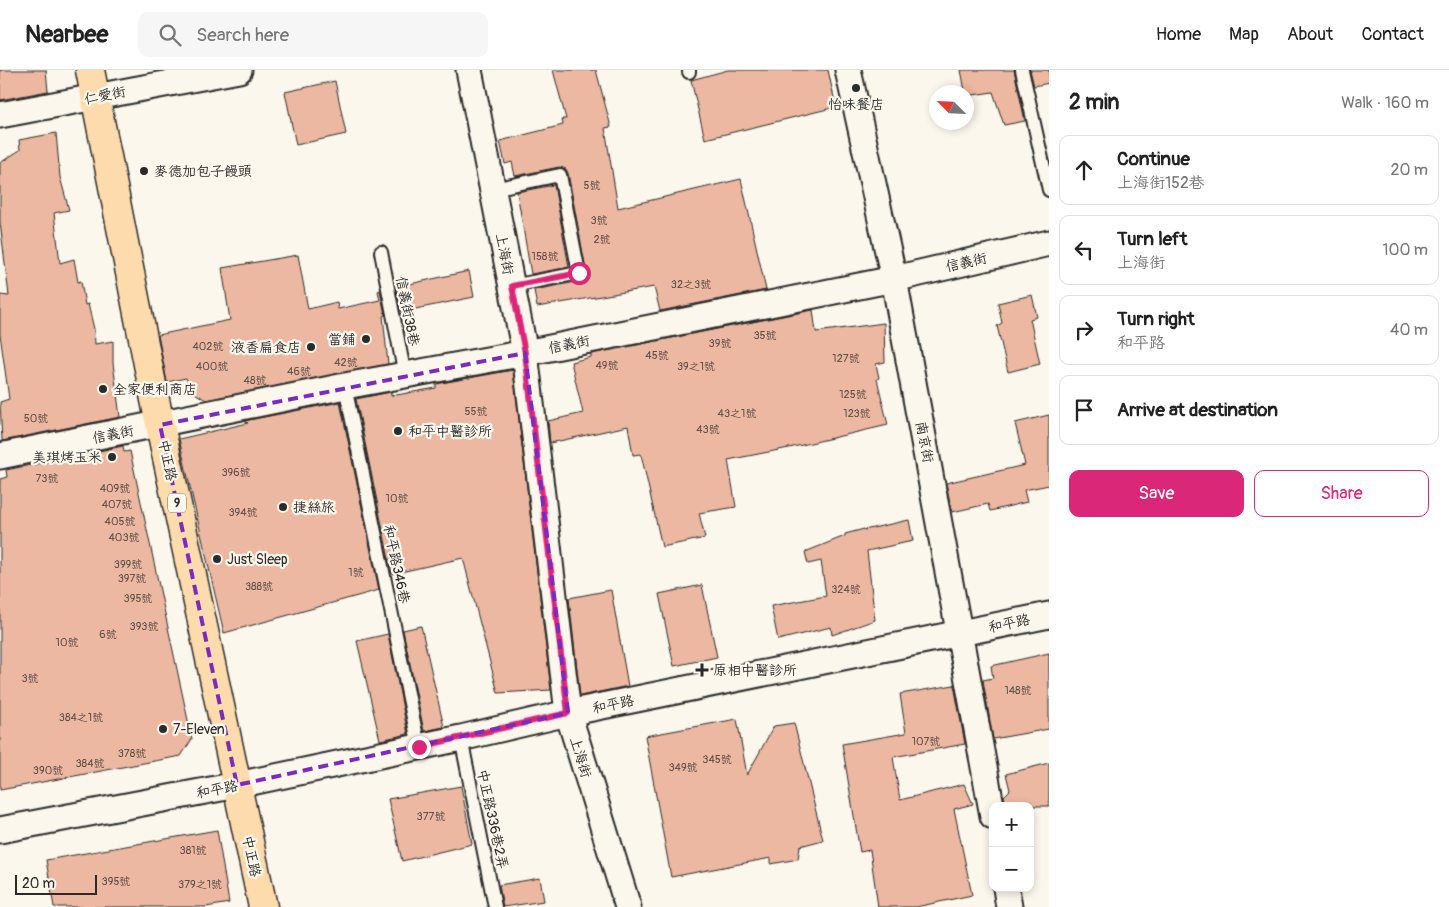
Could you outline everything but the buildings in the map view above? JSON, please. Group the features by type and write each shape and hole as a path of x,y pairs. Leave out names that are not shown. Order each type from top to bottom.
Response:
{"main road":[{"name":"中正路","path":"90,70 160,425 263,907"}],"street":[{"name":"仁愛街","path":"0,114 239,70"},
{"name":"上海街","path":"470,70 525,353 568,713 628,907"},
{"name":"南京街","path":"848,70 894,279 990,802"},
{"name":"信義街","path":"0,456 345,386 525,353 894,279 1049,244"},
{"name":"和平路","path":"0,830 238,785 461,738 568,713 1049,615"},
{"path":"1007,892 1009,907"}],"lane":[{"path":"1022,70 1049,190"},
{"path":"493,189 560,176 570,224 579,273 512,286"},
{"name":"信義街38巷","path":"381,252 405,376"},
{"name":"和平路346巷","path":"345,386 419,747"},
{"name":"中正路336巷2弄","path":"461,738 495,907"}],"highlighted area":[{"path":"525,353 568,713 237,785 160,425"}],"place":[{"name":"怡味餐店","path":"856,88"},
{"name":"麥德加包子饅頭","path":"144,171"},
{"name":"當鋪","path":"366,339"},
{"name":"液香扁食店","path":"311,347"},
{"name":"全家便利商店","path":"103,389"},
{"name":"和平中醫診所","path":"398,431"},
{"name":"美琪烤玉米","path":"112,457"},
{"name":"捷絲旅","path":"283,507"},
{"name":"Just Sleep","path":"217,559"},
{"name":"原相中醫診所","path":"702,670"},
{"name":"7-Eleven","path":"163,729"}],"route":[{"path":"419,747 568,713 525,353 512,286 579,273"}]}
